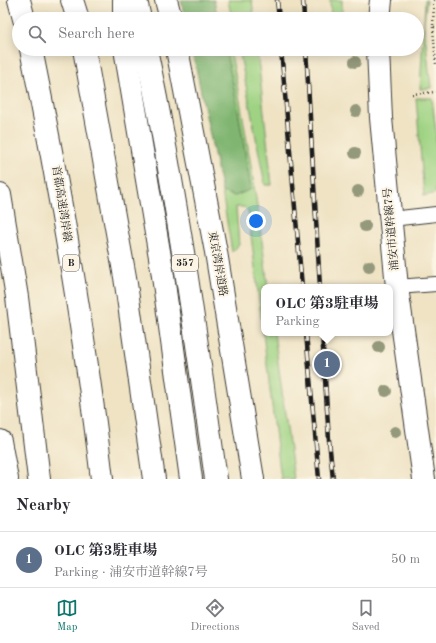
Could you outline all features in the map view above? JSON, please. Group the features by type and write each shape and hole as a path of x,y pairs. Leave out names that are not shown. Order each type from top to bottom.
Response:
{"main road":[{"path":"19,0 22,12"},
{"path":"72,0 76,12"},
{"path":"124,0 124,12"},
{"path":"136,0 139,12"},
{"path":"166,0 169,12"},
{"path":"380,12 381,0"},
{"name":"首都高速湾岸線","path":"32,56 53,160 69,253 94,407 102,479"},
{"path":"85,56 125,277 154,479"},
{"path":"126,56 162,269 191,479"},
{"name":"357","path":"147,56 164,136 185,261 216,479"},
{"name":"東京湾岸道路","path":"178,56 216,252 252,479"},
{"name":"浦安市道幹線7号","path":"378,56 379,87 397,287 424,479"},
{"path":"0,195 16,297 39,479"},
{"path":"0,441 7,479"}],"lane":[{"path":"391,219 436,214"},
{"path":"397,287 436,284"}],"path":[{"path":"434,0 436,66"},
{"path":"412,94 436,92"}],"green space":[{"path":"181,0 214,0 217,12 184,12"},
{"path":"228,0 252,0 253,12 231,12"},
{"path":"330,0 342,0 342,12 331,12"},
{"path":"425,0 427,0 424,24"},
{"path":"424,24 431,88 420,89 422,56 424,56"},
{"path":"193,56 227,56 235,92 251,189 235,196 222,192"},
{"path":"227,56 231,56 241,108 268,284 261,284 261,317 248,211 244,207 236,207 239,245 232,252 222,192 235,196 251,189 235,92"},
{"path":"240,56 258,56 272,185 265,185"},
{"path":"416,98 432,98 436,132 436,193 424,196"},
{"path":"263,336 274,336 294,479 281,479"}],"railway":[{"path":"277,0 278,12"},
{"path":"303,0 304,12"},
{"path":"282,56 302,284"},
{"path":"306,56 320,284"},
{"path":"306,336 319,479"},
{"path":"322,336 333,479"}],"place":[{"name":"OLC 第3駐車場","path":"327,364"}]}
